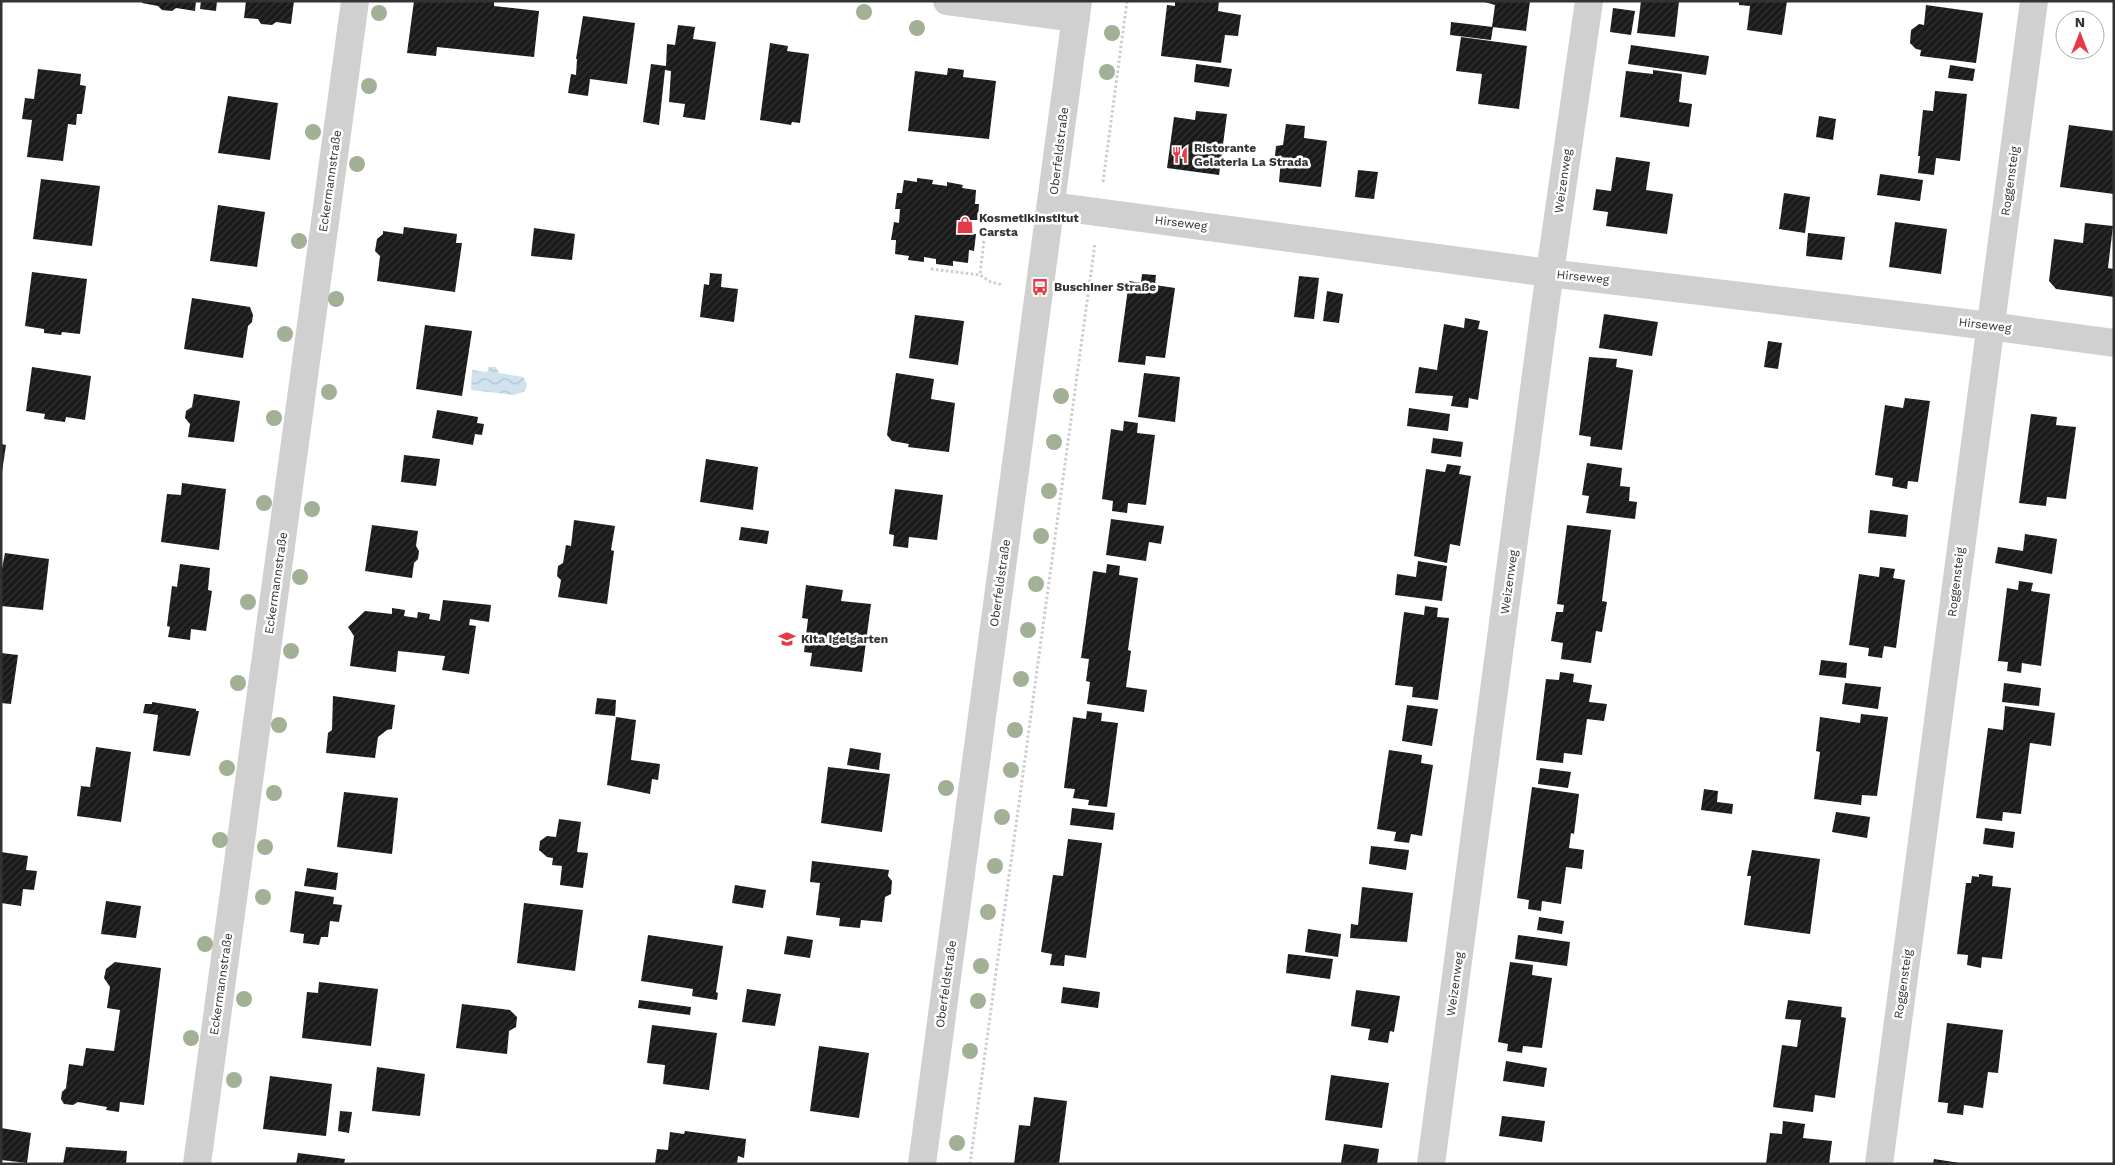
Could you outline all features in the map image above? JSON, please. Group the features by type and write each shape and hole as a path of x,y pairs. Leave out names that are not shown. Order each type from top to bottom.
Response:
{"street":[{"name":"Eckermannstraße","path":"197,1164 355,1"},
{"path":"947,1 1077,10"},
{"name":"Weizenweg","path":"1431,1164 1550,273 1589,1"},
{"name":"Roggensteig","path":"1879,1164 2034,1"},
{"name":"Oberfeldstraße","path":"922,1164 1077,10"},
{"name":"Hirseweg","path":"1052,206 1550,273 1990,326 2114,343"}],"path":[{"path":"970,1164 1127,1"},
{"path":"980,275 985,231"},
{"path":"931,269 980,275 992,282 1003,285"}],"water":[{"path":"489,367 496,367 499,373 523,377 527,384 525,391 514,395 471,390 472,370 487,372"}],"building":[{"path":"143,1 196,1 195,11 176,8 172,11 162,10 158,6 142,3"},
{"path":"201,1 217,1 216,11 200,9"},
{"path":"246,1 294,1 291,24 276,22 272,25 261,24 258,19 244,18"},
{"path":"414,1 494,1 494,6 539,11 534,57 437,47 436,56 407,53"},
{"path":"1175,1 1219,1 1218,11 1241,15 1238,36 1225,35 1221,63 1161,56 1167,5 1175,6"},
{"path":"1481,1 1530,1 1526,31 1492,27 1495,5"},
{"path":"1641,1 1679,1 1675,37 1637,33"},
{"path":"1739,1 1787,1 1782,35 1747,30 1750,6 1739,5"},
{"path":"1926,5 1983,13 1976,63 1920,56 1921,50 1916,49 1910,43 1911,30 1919,24 1924,25"},
{"path":"1613,8 1635,11 1631,35 1610,32"},
{"path":"583,16 635,23 627,84 590,79 588,96 568,93 571,74 576,75 576,59"},
{"path":"1451,22 1493,27 1491,40 1450,35"},
{"path":"678,25 695,27 693,39 716,42 705,120 683,117 685,104 669,102 671,71 665,70 659,125 643,122 651,64 666,66 667,44 675,45"},
{"path":"1461,37 1527,46 1519,109 1478,104 1482,74 1456,71"},
{"path":"770,43 788,46 787,51 809,54 800,123 792,122 791,125 760,120"},
{"path":"1631,45 1709,56 1706,75 1628,64"},
{"path":"1196,64 1232,69 1229,87 1194,82"},
{"path":"1950,65 1975,69 1973,81 1948,78"},
{"path":"948,68 964,70 963,77 996,81 989,139 908,131 915,71 947,75"},
{"path":"38,69 81,74 80,85 86,86 82,114 77,114 76,125 68,124 63,161 27,157 32,120 22,119 25,98 34,99"},
{"path":"1653,70 1682,74 1679,102 1692,104 1689,127 1620,117 1626,71 1653,74"},
{"path":"1935,91 1967,94 1960,161 1936,158 1934,175 1918,173 1920,156 1918,156 1923,110 1933,111"},
{"path":"228,96 278,103 270,160 218,153"},
{"path":"1196,111 1227,114 1219,175 1167,168 1174,117 1195,120"},
{"path":"1819,116 1836,119 1833,140 1816,137"},
{"path":"1286,124 1305,126 1304,138 1327,141 1321,187 1279,182 1281,159 1275,156 1276,146 1283,145"},
{"path":"2069,125 2114,131 2114,194 2060,187"},
{"path":"1616,157 1650,162 1646,190 1673,194 1667,234 1606,226 1608,212 1593,210 1596,189 1611,191"},
{"path":"1358,170 1378,172 1374,199 1355,197"},
{"path":"1880,174 1923,180 1920,201 1877,195"},
{"path":"917,178 933,180 932,184 947,186 947,182 963,185 962,188 976,190 975,204 979,204 978,220 973,220 971,234 976,234 974,251 969,250 968,263 953,261 953,266 936,264 936,259 924,257 924,262 908,260 909,256 895,254 896,240 891,240 894,222 899,223 900,209 895,209 897,193 902,193 904,180 917,182"},
{"path":"41,179 100,186 92,246 33,239"},
{"path":"1784,193 1810,197 1805,233 1779,229"},
{"path":"218,205 265,212 257,267 210,261"},
{"path":"1895,222 1947,229 1941,274 1889,267"},
{"path":"2085,223 2113,226 2108,268 2114,269 2114,297 2056,289 2049,281 2054,239 2083,243"},
{"path":"404,227 457,234 456,243 462,243 455,292 377,281 380,256 375,251 377,239 383,234 383,231 403,234"},
{"path":"534,228 575,234 572,260 531,256"},
{"path":"1808,233 1845,237 1842,260 1806,256"},
{"path":"32,272 87,279 80,334 62,332 61,335 44,333 44,329 25,326"},
{"path":"710,273 722,274 721,287 738,289 734,322 700,317 704,284 709,285"},
{"path":"1142,274 1156,275 1155,285 1175,288 1165,358 1146,356 1145,365 1118,362 1129,281 1141,283"},
{"path":"1299,276 1319,278 1314,319 1294,317"},
{"path":"1327,291 1343,294 1339,323 1323,321"},
{"path":"192,298 250,307 253,315 252,322 248,326 243,358 184,349"},
{"path":"1604,314 1658,322 1652,356 1599,348"},
{"path":"915,315 964,321 958,365 909,358"},
{"path":"1465,318 1480,321 1478,329 1488,331 1478,400 1469,398 1468,408 1451,406 1453,396 1415,393 1419,367 1437,370 1444,324 1464,328"},
{"path":"425,325 472,331 462,396 416,389"},
{"path":"1768,341 1782,343 1778,369 1764,367"},
{"path":"1589,357 1617,359 1616,367 1633,370 1622,450 1590,446 1591,437 1579,435"},
{"path":"32,367 91,376 85,420 66,417 65,422 44,419 45,414 26,411"},
{"path":"896,373 934,379 931,399 955,403 949,452 908,447 909,444 892,441 887,435"},
{"path":"1144,373 1180,377 1175,422 1138,417"},
{"path":"194,394 240,401 234,442 188,437 190,424 185,418 186,411 192,407"},
{"path":"1905,398 1930,401 1918,482 1908,481 1907,489 1892,486 1893,478 1875,475 1885,405 1903,408"},
{"path":"1409,408 1450,414 1448,431 1407,426"},
{"path":"437,410 478,417 477,423 484,424 482,435 475,434 473,445 432,438"},
{"path":"2031,414 2057,417 2056,425 2076,427 2066,499 2047,497 2046,506 2019,503"},
{"path":"1124,421 1138,423 1137,433 1155,435 1146,505 1128,503 1127,513 1112,511 1113,501 1102,499 1111,429 1123,431"},
{"path":"1433,438 1463,442 1461,457 1431,453"},
{"path":"1,444 6,445 2,472 1,472"},
{"path":"404,455 440,459 436,486 401,482"},
{"path":"706,459 758,467 753,510 700,502"},
{"path":"1587,463 1622,468 1620,486 1630,487 1629,501 1637,502 1635,519 1586,513 1589,496 1582,495"},
{"path":"1447,464 1461,466 1459,474 1471,476 1460,546 1450,544 1447,563 1414,556 1426,469 1445,472"},
{"path":"182,483 226,489 219,550 161,542 167,494 181,495"},
{"path":"895,489 943,495 937,540 909,537 908,548 893,546 894,535 889,534"},
{"path":"1870,510 1908,515 1906,537 1868,533"},
{"path":"1111,519 1164,526 1161,544 1149,542 1146,561 1106,555"},
{"path":"574,520 615,526 611,550 614,551 607,604 558,597 561,580 557,576 558,566 563,563 566,545 571,546"},
{"path":"372,525 418,531 416,546 419,551 418,559 414,563 412,578 365,571"},
{"path":"1567,525 1611,530 1602,601 1607,602 1602,632 1596,631 1591,663 1561,659 1563,643 1551,641 1556,612 1563,612 1564,605 1557,604"},
{"path":"741,527 769,531 767,544 739,540"},
{"path":"2025,534 2057,539 2052,574 1995,563 1998,547 2023,551"},
{"path":"5,553 49,559 43,610 1,606 1,574"},
{"path":"1418,561 1447,566 1442,601 1395,595 1397,574 1416,577"},
{"path":"180,564 210,568 208,590 212,591 206,631 191,629 190,640 168,637 170,627 167,626 172,586 177,587"},
{"path":"1107,564 1120,566 1119,575 1138,578 1128,650 1131,651 1126,687 1147,690 1144,712 1087,704 1090,682 1086,681 1089,659 1081,658 1093,571 1106,573"},
{"path":"1880,567 1895,569 1893,578 1905,580 1896,648 1884,646 1882,658 1868,656 1869,648 1849,645 1859,574 1879,577"},
{"path":"2019,581 2033,583 2031,591 2050,594 2041,666 2022,663 2021,673 2007,671 2008,662 1998,661 2007,588 2018,590"},
{"path":"806,585 843,590 841,601 871,604 862,672 810,666 812,653 804,652 808,619 802,618"},
{"path":"443,600 491,605 489,622 470,619 469,625 476,626 469,674 442,670 445,656 398,651 396,672 350,666 354,636 348,627 365,611 392,614 392,608 405,610 404,616 417,618 418,612 430,614 429,619 440,621"},
{"path":"1425,606 1438,608 1437,617 1449,618 1438,700 1412,697 1413,687 1395,685 1404,612 1424,615"},
{"path":"1,653 18,655 11,704 1,703"},
{"path":"1821,660 1847,663 1846,678 1819,675"},
{"path":"1560,672 1574,674 1573,682 1592,685 1589,702 1607,704 1604,721 1587,719 1582,755 1564,753 1563,763 1536,760 1546,679 1559,680"},
{"path":"1845,683 1881,687 1878,709 1842,704"},
{"path":"2004,683 2041,688 2039,706 2002,702"},
{"path":"333,696 395,705 392,729 387,730 378,737 375,758 326,753 328,733 332,730"},
{"path":"597,698 616,700 615,716 595,714"},
{"path":"152,702 199,711 190,756 153,751 158,715 143,713 145,704 152,704"},
{"path":"1407,705 1438,709 1432,746 1402,741"},
{"path":"2005,706 2055,713 2051,746 2030,743 2021,814 2003,812 2002,821 1976,818 1988,728 2003,730"},
{"path":"1087,711 1102,713 1101,721 1118,723 1107,807 1088,805 1089,800 1073,798 1075,789 1064,788 1073,717 1086,719"},
{"path":"1861,714 1888,717 1877,796 1862,795 1861,805 1814,799 1820,752 1816,751 1820,717 1860,723"},
{"path":"616,717 636,720 631,760 660,764 658,780 652,779 650,794 607,785"},
{"path":"96,747 131,752 121,822 77,816 81,786 90,787"},
{"path":"850,748 881,753 879,770 847,765"},
{"path":"1389,750 1422,755 1421,763 1433,765 1422,836 1411,834 1409,843 1394,841 1396,832 1377,829"},
{"path":"828,767 890,774 882,832 821,823"},
{"path":"1540,768 1571,772 1568,788 1538,784"},
{"path":"1532,787 1579,794 1574,834 1571,833 1569,848 1584,850 1582,869 1566,867 1561,904 1542,901 1541,911 1528,909 1529,900 1517,898"},
{"path":"1704,789 1718,791 1717,802 1733,804 1732,814 1701,810"},
{"path":"344,792 398,798 392,854 337,847"},
{"path":"1072,808 1115,813 1113,830 1070,825"},
{"path":"1836,812 1870,817 1867,838 1832,832"},
{"path":"559,819 581,822 577,852 588,853 583,888 560,885 562,866 552,865 553,858 547,857 539,850 540,841 547,836 556,837"},
{"path":"1985,828 2015,832 2013,848 1983,844"},
{"path":"1068,839 1102,843 1086,958 1065,955 1064,966 1050,965 1052,954 1041,952 1053,875 1063,876"},
{"path":"1371,846 1409,850 1406,870 1369,864"},
{"path":"1752,850 1820,859 1810,934 1744,925 1751,876 1747,876"},
{"path":"1,852 28,856 26,870 37,871 34,890 23,889 21,906 1,903"},
{"path":"812,861 889,870 888,876 892,881 891,894 885,897 882,922 861,920 860,928 839,926 840,918 816,915 820,883 810,882"},
{"path":"307,868 338,873 336,890 304,886"},
{"path":"1979,874 1993,876 1992,886 2011,888 2002,959 1982,957 1981,968 1967,965 1968,955 1957,954 1966,883 1971,883 1972,876 1979,877"},
{"path":"735,885 766,890 763,908 732,903"},
{"path":"1362,887 1413,893 1407,942 1350,938 1351,924 1358,925"},
{"path":"295,891 334,897 333,904 342,905 339,922 330,921 328,937 321,937 319,945 303,943 304,934 290,932"},
{"path":"106,901 141,906 136,938 101,934"},
{"path":"524,903 583,910 575,971 517,963"},
{"path":"1539,917 1564,921 1562,934 1537,930"},
{"path":"1308,929 1341,934 1338,957 1305,952"},
{"path":"648,935 723,946 716,992 718,993 717,1000 692,996 693,989 641,981"},
{"path":"1518,935 1570,942 1567,966 1515,959"},
{"path":"787,936 813,940 810,958 784,954"},
{"path":"1288,954 1333,959 1330,979 1286,973"},
{"path":"115,962 161,968 144,1105 120,1102 119,1112 106,1110 107,1107 78,1102 73,1105 64,1104 61,1099 62,1092 66,1088 69,1064 83,1066 86,1048 114,1051 120,1010 107,1008 110,987 104,978 106,969"},
{"path":"1510,962 1533,965 1532,975 1552,978 1542,1048 1523,1046 1522,1053 1507,1051 1508,1044 1498,1042"},
{"path":"319,982 378,989 371,1046 302,1038 307,992 318,993"},
{"path":"1063,987 1100,992 1098,1008 1061,1003"},
{"path":"747,989 781,994 775,1026 742,1022"},
{"path":"1356,990 1400,996 1394,1032 1390,1031 1388,1043 1368,1040 1370,1029 1351,1026"},
{"path":"639,1000 691,1007 690,1015 638,1008"},
{"path":"1788,1000 1842,1007 1841,1017 1846,1018 1835,1098 1815,1095 1813,1112 1773,1107 1782,1045 1797,1047 1801,1020 1785,1019"},
{"path":"462,1004 510,1010 517,1017 516,1027 509,1031 507,1054 456,1048"},
{"path":"1947,1023 2003,1030 1998,1073 1988,1072 1983,1108 1964,1105 1963,1115 1947,1113 1948,1103 1938,1102"},
{"path":"652,1025 717,1033 709,1090 663,1084 665,1065 647,1063"},
{"path":"819,1046 869,1053 859,1118 810,1111"},
{"path":"1506,1061 1547,1068 1544,1087 1503,1081"},
{"path":"377,1067 425,1074 420,1116 372,1111"},
{"path":"1331,1075 1389,1083 1382,1128 1325,1120"},
{"path":"270,1076 332,1084 326,1136 263,1129"},
{"path":"1034,1097 1067,1101 1059,1164 1014,1164 1019,1125 1030,1126"},
{"path":"340,1111 352,1112 349,1133 338,1131"},
{"path":"1502,1116 1545,1121 1542,1142 1499,1136"},
{"path":"1783,1121 1805,1124 1803,1138 1832,1141 1829,1164 1766,1164 1770,1133 1782,1134"},
{"path":"1,1128 31,1133 27,1163 1,1160"},
{"path":"685,1131 746,1139 744,1158 738,1156 737,1164 655,1164 657,1149 668,1150 670,1132 684,1134"},
{"path":"1344,1144 1379,1149 1377,1164 1341,1163"},
{"path":"66,1147 127,1151 126,1164 63,1164"},
{"path":"298,1153 345,1159 344,1164 296,1164"},
{"path":"1934,1159 1960,1163 1960,1164 1933,1164"}],"place":[{"name":"Ristorante Gelateria La Strada","path":"1180,155"},
{"name":"Kosmetikinstitut Carsta","path":"965,225"},
{"name":"Buschiner Straße","path":"1040,287"},
{"name":"Kita Igelgarten","path":"787,639"}]}
